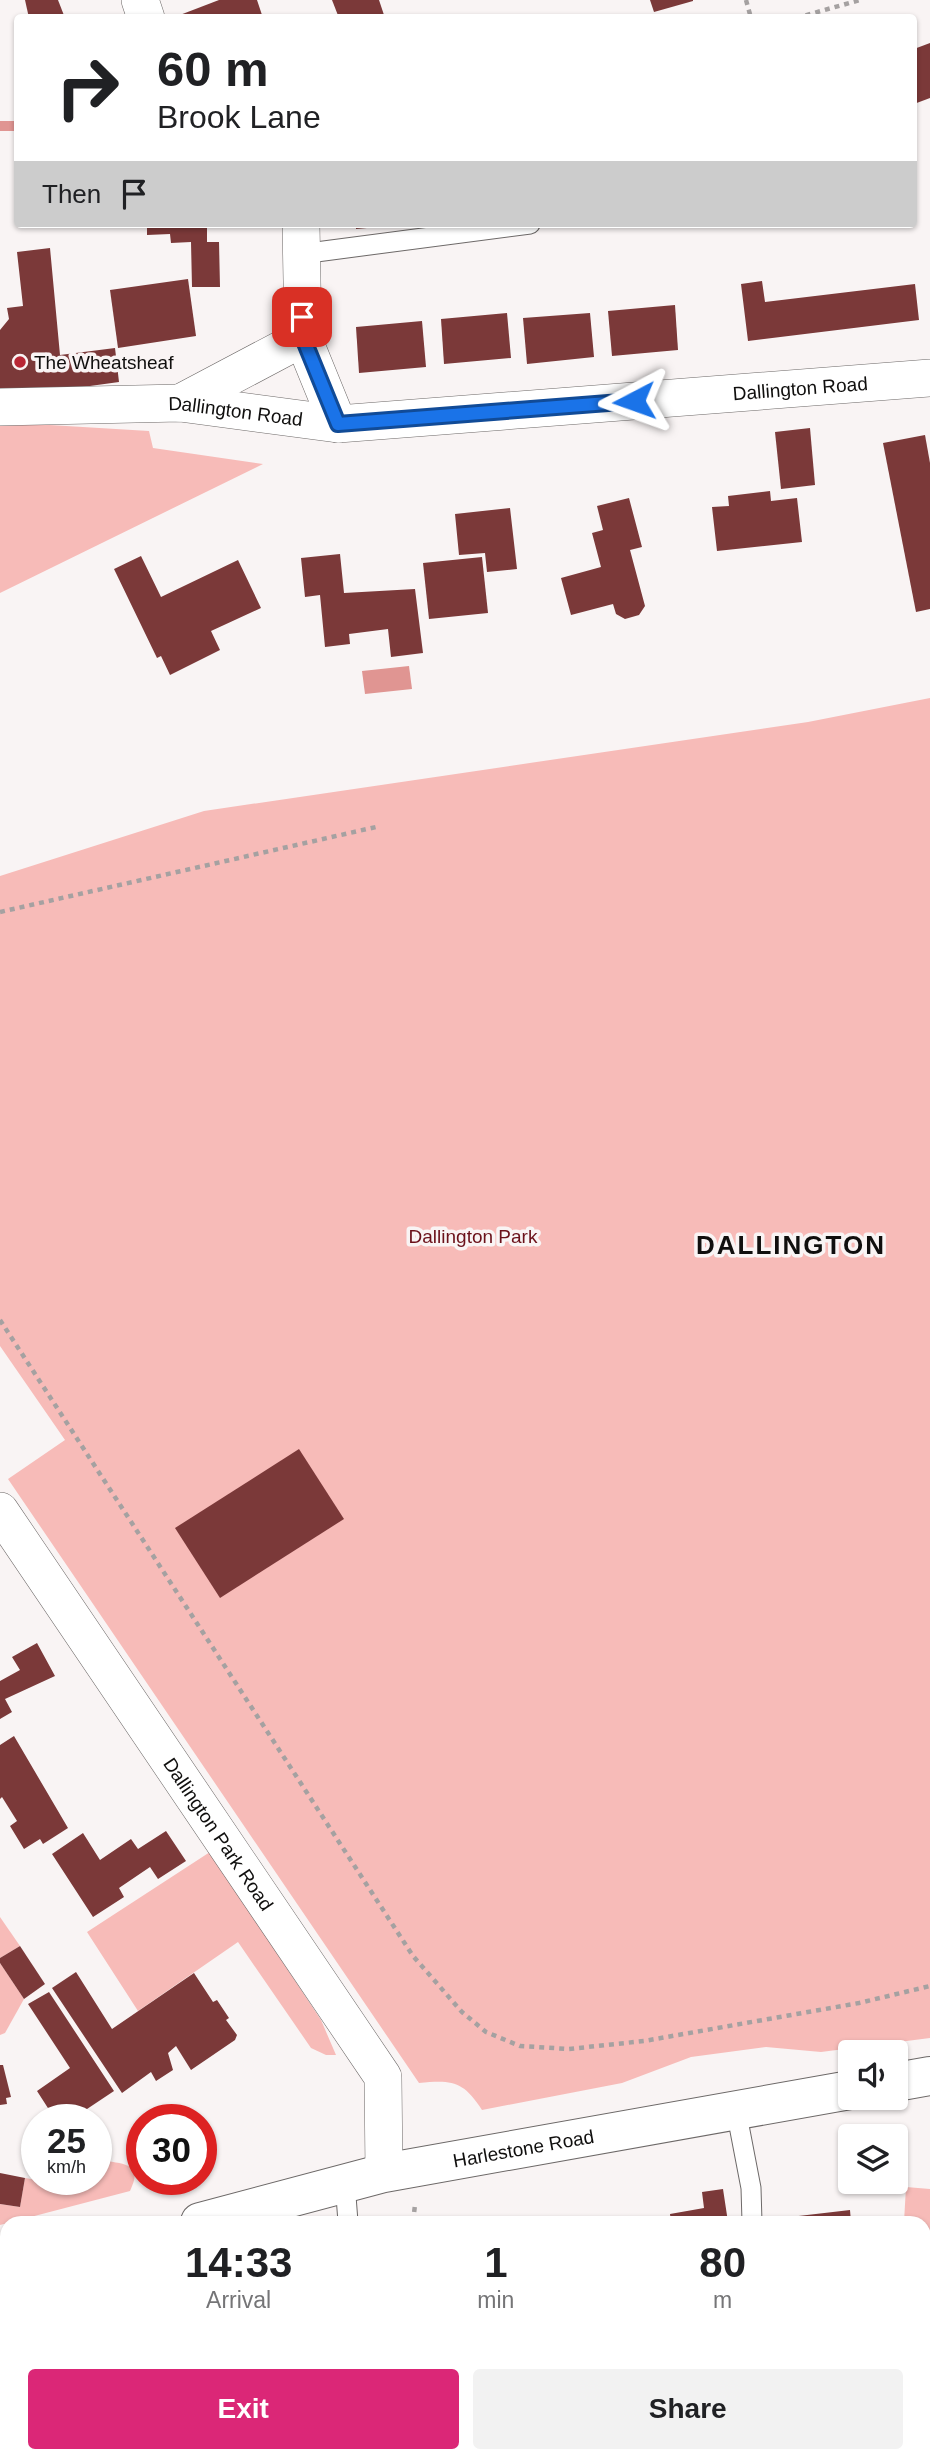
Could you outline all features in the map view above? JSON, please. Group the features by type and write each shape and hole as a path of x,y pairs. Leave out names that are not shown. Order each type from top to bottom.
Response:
{"main road":[{"path":"908,2080 930,2076"},
{"name":"Harlestone Road","path":"222,2216 384,2173 838,2092"}],"street":[{"path":"301,239 303,338 338,424"},
{"path":"180,403 303,338"},
{"name":"Dallington Road","path":"0,407 180,403 338,424 930,378"},
{"name":"Dallington Park Road","path":"0,1511 383,2077 384,2173"}],"lane":[{"path":"301,239 469,228"},
{"path":"736,2110 751,2188 752,2216"},
{"path":"345,2183 348,2216"}],"path":[{"path":"810,14 860,0"},
{"path":"0,912 376,827"},
{"path":"0,1320 413,1956 462,2012 486,2032 520,2046 569,2049 632,2043 859,2003 930,1986"}],"green space":[{"path":"0,422 149,431 153,448 263,464 0,593"},
{"name":"Dallington Park","path":"930,698 930,2038 908,2041 838,2040 838,2050 821,2052 766,2047 691,2057 622,2083 482,2110 469,2093 456,2084 419,2083 8,1479 65,1440 0,1346 0,876 204,811 808,722"},
{"path":"210,1852 321,2020 336,2055 326,2055 311,2048 238,1942 138,2011 87,1932"},
{"path":"0,1917 20,1946 0,1958"},
{"path":"0,1963 24,1999 5,2033 0,2035"},
{"path":"112,2162 126,2165 126,2192 34,2216 0,2216 0,2204 20,2207 22,2195 112,2195"},
{"path":"908,2187 930,2189 930,2216 904,2216"}],"shaded area":[{"path":"409,666 412,689 365,694 362,671"}],"building":[{"path":"25,0 58,0 63,14 28,14"},
{"path":"219,0 257,0 262,14 182,14"},
{"path":"332,0 379,0 384,14 337,14"},
{"path":"650,0 693,0 693,1 654,12"},
{"path":"930,43 930,98 917,103 917,48"},
{"path":"147,228 207,228 207,242 219,242 220,287 192,287 191,242 171,243 170,234 147,235"},
{"path":"50,248 60,355 115,348 119,382 61,390 0,392 0,330 9,319 7,308 23,306 17,252"},
{"path":"188,279 196,336 118,348 110,290"},
{"path":"762,281 765,302 915,284 919,320 748,341 741,284"},
{"path":"675,305 678,350 612,356 608,311"},
{"path":"507,313 511,358 444,364 441,319"},
{"path":"590,313 594,357 527,364 523,318"},
{"path":"422,321 426,367 359,373 356,327"},
{"path":"810,428 815,485 781,489 775,432"},
{"path":"925,435 930,463 930,609 916,612 883,443"},
{"path":"770,491 771,501 797,498 802,542 717,551 712,507 729,506 728,496"},
{"path":"629,498 642,547 630,550 645,606 639,615 625,619 616,614 613,604 571,615 561,578 601,567 592,533 603,530 597,506"},
{"path":"510,508 517,569 487,572 485,553 459,555 455,514"},
{"path":"340,554 344,593 415,589 423,653 391,657 388,629 349,634 350,644 325,647 320,595 305,597 301,558"},
{"path":"141,556 161,597 238,560 261,608 211,631 220,650 170,675 161,656 157,658 114,569"},
{"path":"482,557 488,613 429,619 423,563"},
{"path":"299,1449 344,1519 220,1598 175,1528"},
{"path":"37,1643 55,1676 5,1699 12,1712 0,1719 0,1681 20,1670 12,1657"},
{"path":"14,1736 68,1828 43,1844 40,1839 24,1849 10,1826 17,1821 2,1797 0,1799 0,1745"},
{"path":"166,1831 186,1861 158,1879 150,1867 119,1888 124,1897 93,1917 52,1854 83,1833 100,1860 131,1839 138,1849"},
{"path":"20,1946 45,1984 24,1999 0,1963 0,1958"},
{"path":"76,1972 112,2029 194,1973 213,2002 217,2000 229,2018 226,2020 237,2035 235,2040 191,2070 176,2046 168,2053 173,2070 156,2081 151,2072 122,2093 52,1988"},
{"path":"49,1992 114,2091 94,2104 45,2104 37,2091 70,2068 28,2004"},
{"path":"0,2065 3,2065 11,2097 6,2098 7,2104 0,2105"},
{"path":"0,2173 21,2177 20,2207 0,2204"},
{"path":"723,2189 727,2216 670,2216 704,2208 702,2192"},
{"path":"850,2210 850,2216 799,2216"}],"waterway":[{"path":"0,126 14,126"}],"place":[{"name":"The Wheatsheaf","path":"20,362"}],"district":[{"name":"DALLINGTON","path":"791,1245"}],"route":[{"path":"302,317 303,338 338,424 634,401"}]}
